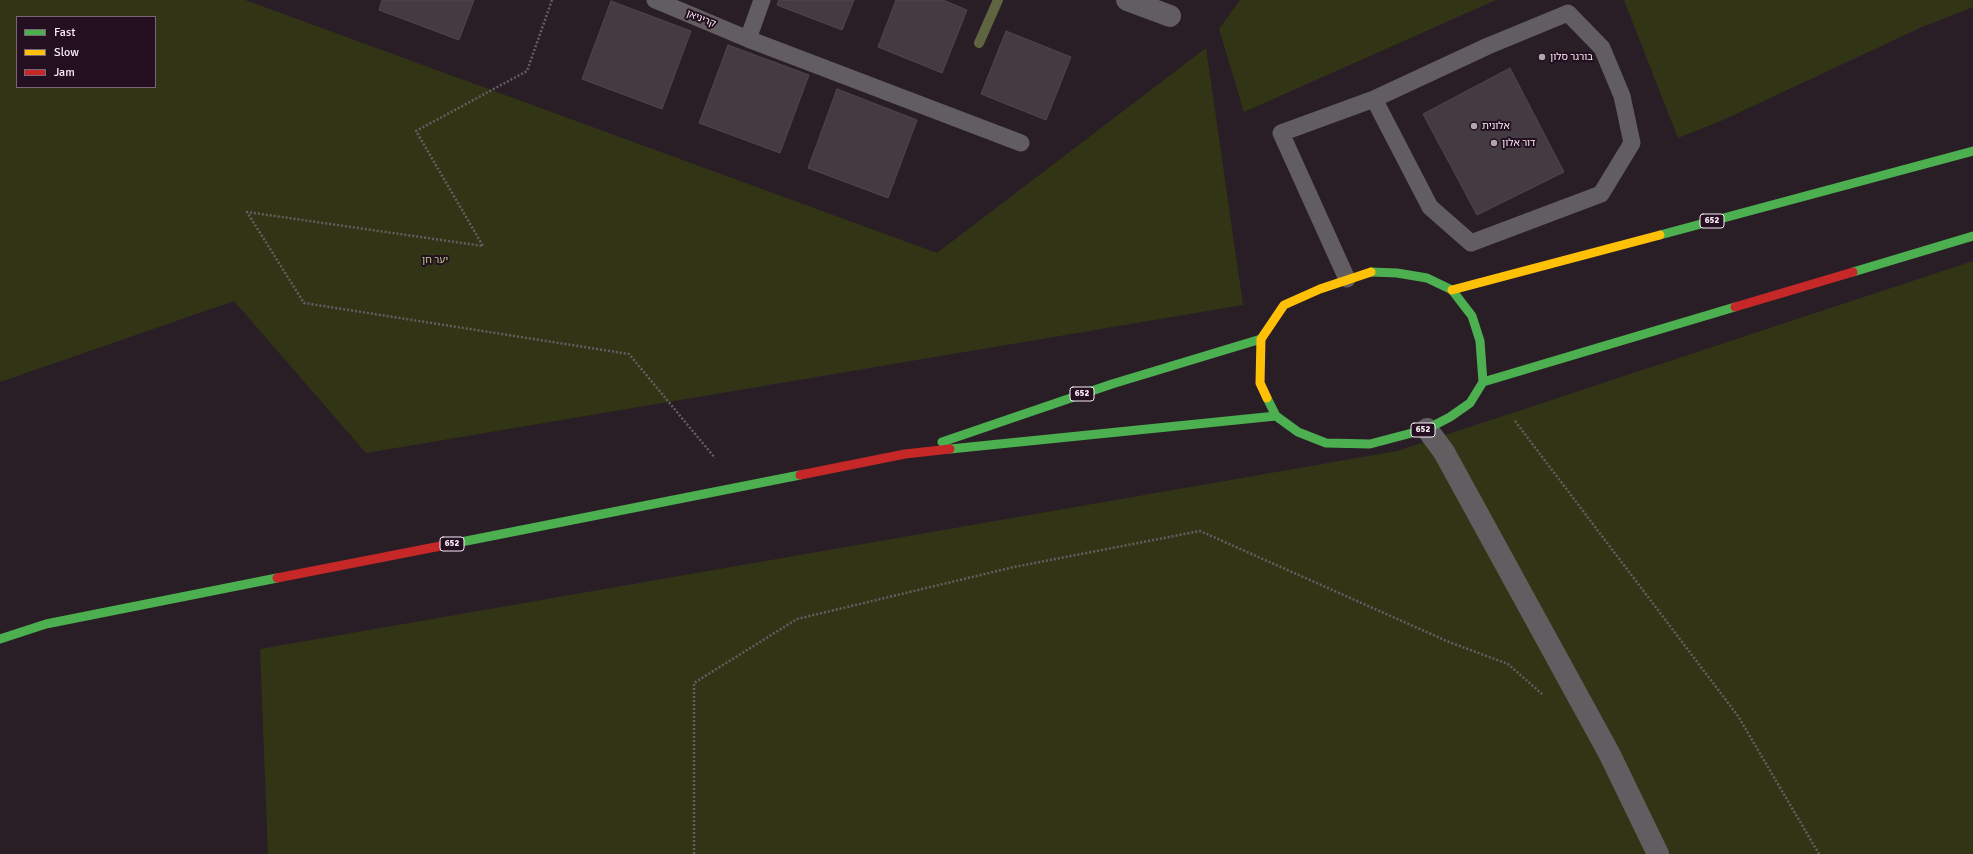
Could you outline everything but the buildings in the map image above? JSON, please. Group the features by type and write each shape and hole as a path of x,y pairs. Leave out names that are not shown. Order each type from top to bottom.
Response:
{"main road":[{"name":"652","path":"1452,290 1973,151"},
{"path":"1261,339 1284,306 1320,289 1347,279 1371,272 1396,273 1427,278 1452,290 1472,316 1480,341 1483,382 1973,236"},
{"name":"652","path":"905,454 1112,384 1261,339 1260,383 1276,416 1298,432 1326,443 1370,444 1427,429 1450,417 1470,403 1483,382"},
{"name":"652","path":"0,639 46,624 905,454 1276,416"}],"street":[{"path":"1127,0 1170,16"},
{"path":"1427,429 1444,452 1602,739 1658,854"}],"lane":[{"name":"קריניאן","path":"655,0 748,39 1021,143"},
{"path":"748,39 762,0"},
{"path":"1347,279 1281,132 1374,99 1488,46 1568,13 1602,48 1622,96 1632,143 1601,194 1471,243 1430,207 1374,99"}],"path":[{"path":"552,0 527,71 416,131 483,246 247,212 304,303 629,354 715,458"},
{"path":"1515,421 1738,716 1819,854"},
{"path":"694,854 694,683 797,619 1014,567 1200,531 1449,642 1508,664 1544,696"}],"green space":[{"name":"יער חן","path":"0,0 245,0 937,253 1206,48 1243,305 366,453 234,301 0,382"},
{"path":"1240,0 1496,0 1244,112 1219,29"},
{"path":"1624,0 1973,0 1973,7 1922,27 1723,120 1678,138"},
{"path":"1973,261 1973,854 268,854 260,649 1397,451"}],"waterway":[{"path":"979,43 998,0"}],"traffic: fast":[{"path":"1660,235 1973,151"},
{"path":"1853,272 1973,236"},
{"path":"1267,398 1276,416 1298,432 1326,443 1370,444 1427,429 1450,417 1470,403 1483,382 1480,341 1472,316 1452,290 1427,278 1397,273 1371,272"},
{"path":"1483,382 1735,307"},
{"path":"942,442 1112,384 1261,339"},
{"path":"950,449 1276,416"},
{"path":"456,543 800,475"},
{"path":"0,639 46,624 277,578"}],"traffic: slow":[{"path":"1452,290 1660,235"},
{"path":"1267,398 1260,383 1261,339 1284,305 1320,289 1371,272"}],"traffic: jam":[{"path":"1735,307 1853,272"},
{"path":"800,475 905,454 950,449"},
{"path":"277,578 456,543"}],"place":[{"name":"בורגר סלון","path":"1542,57"},
{"name":"אלונית","path":"1474,126"},
{"name":"דור אלון","path":"1494,143"}]}
